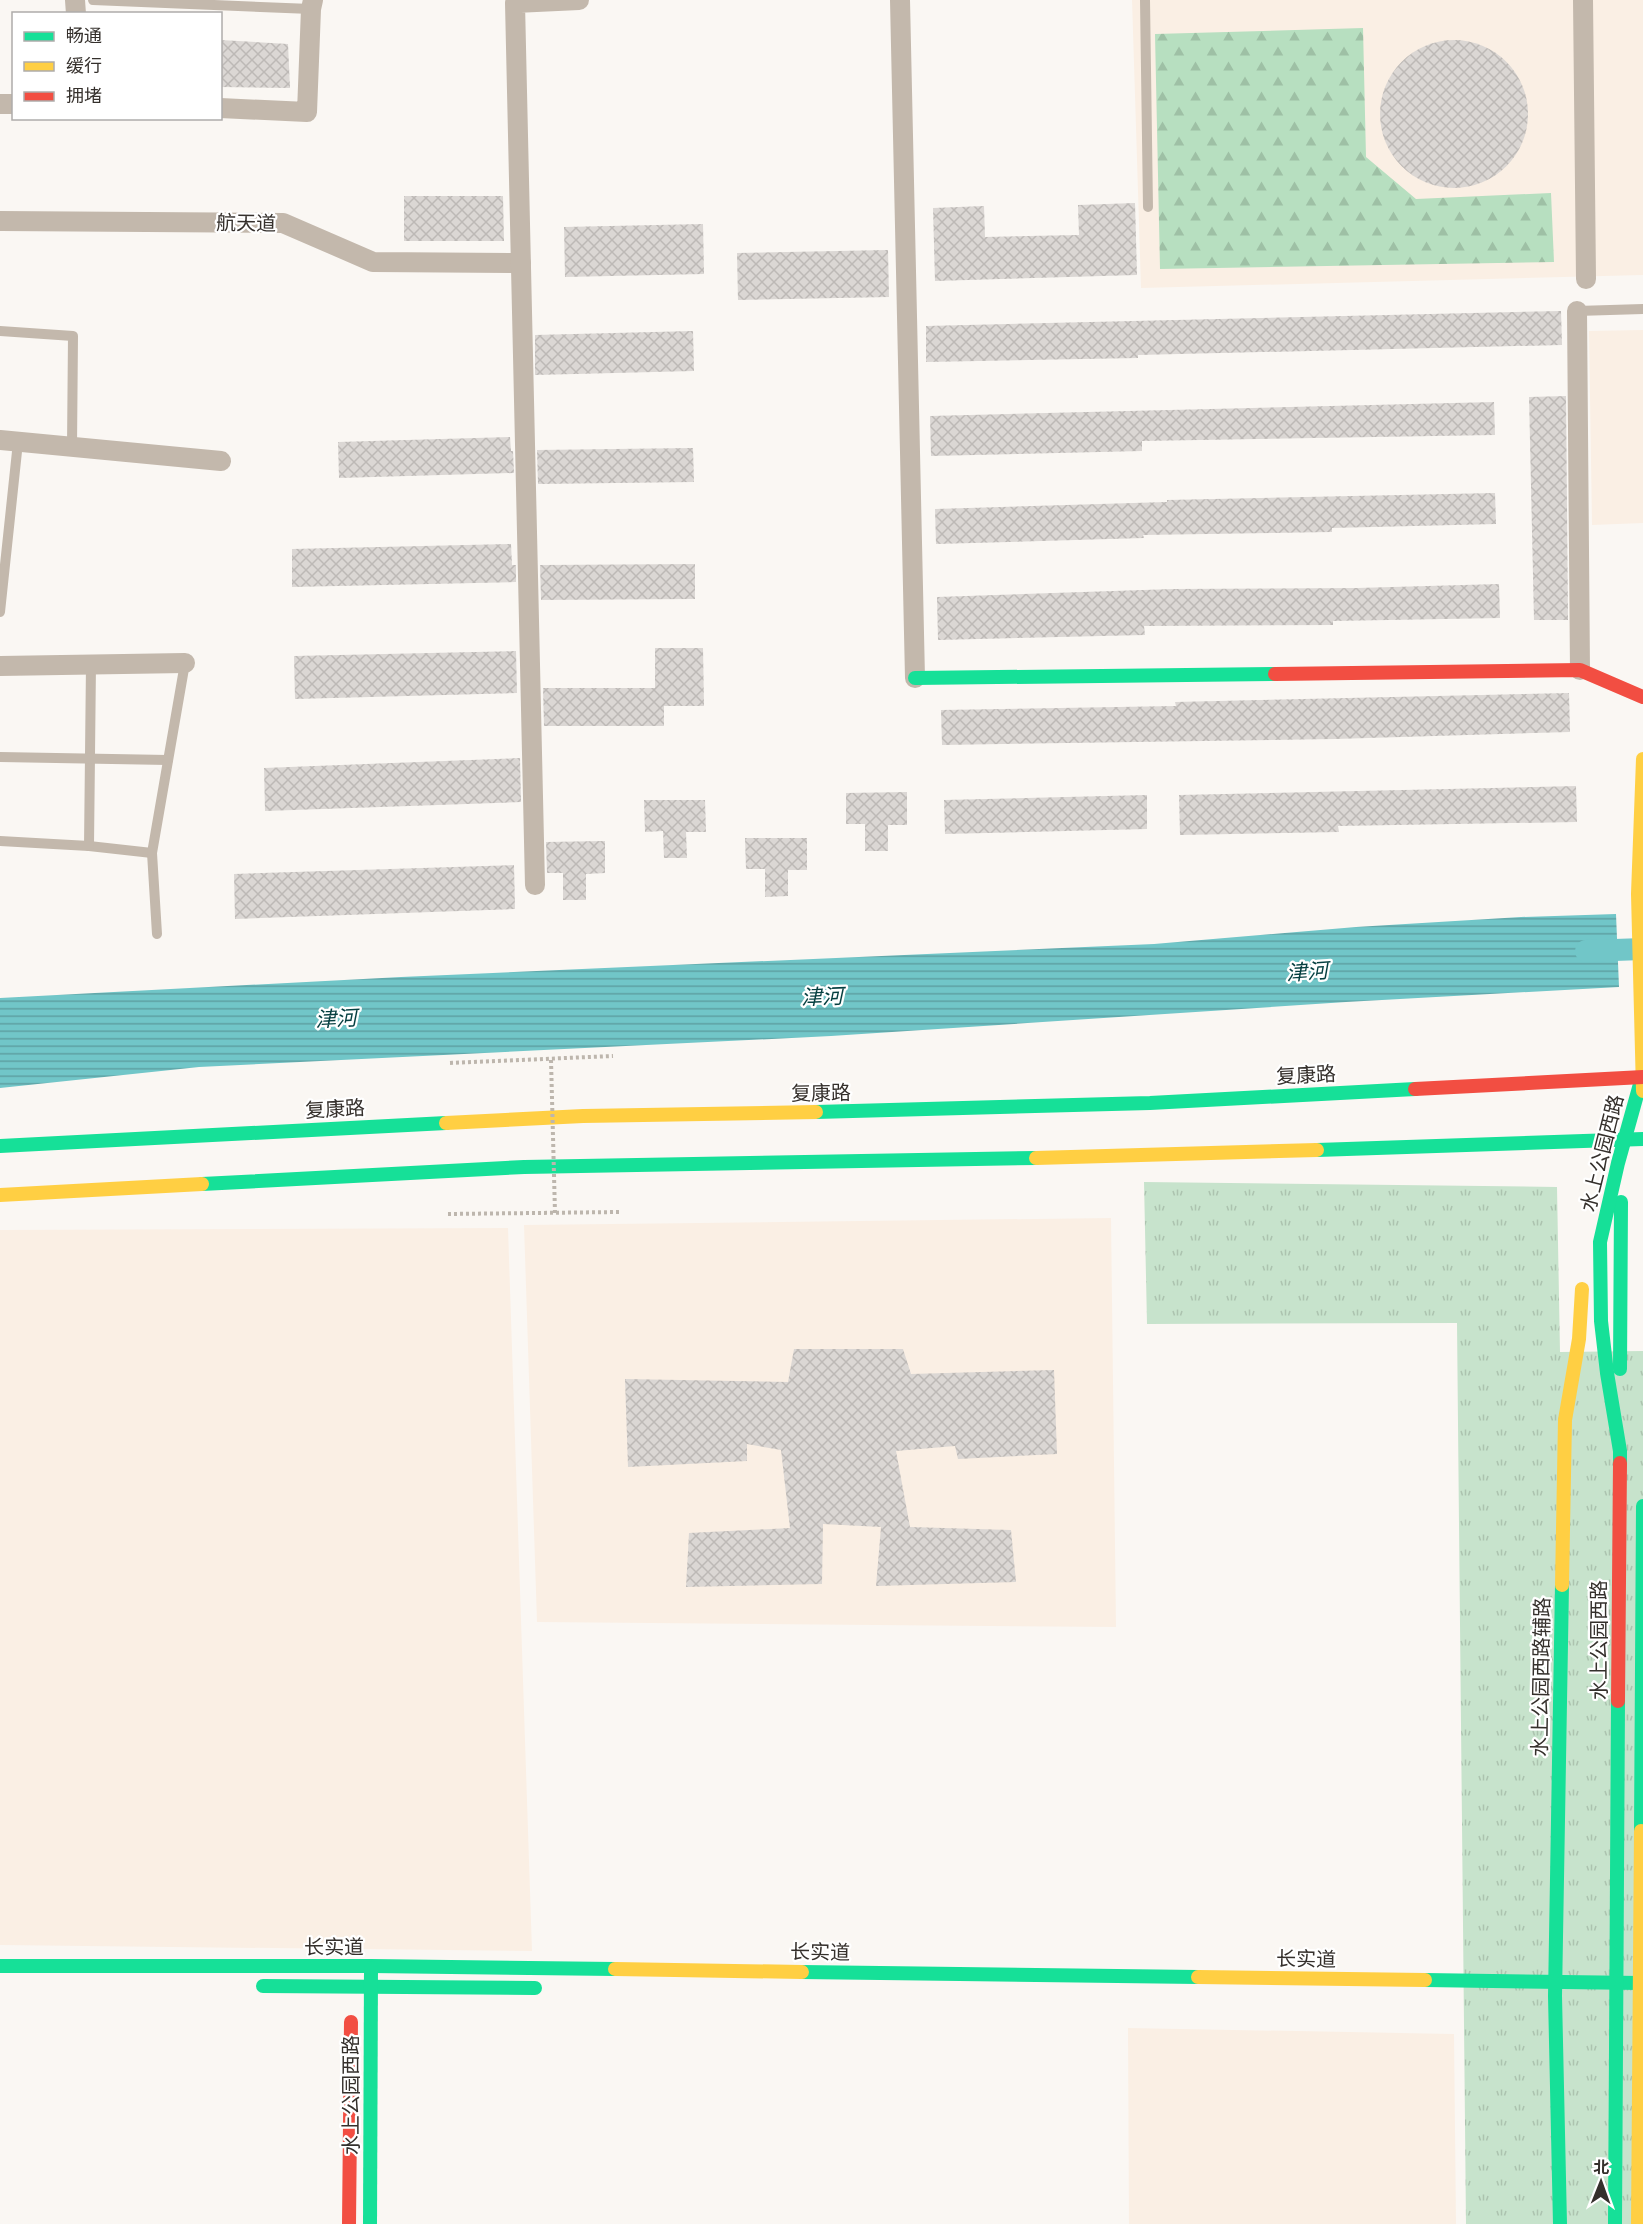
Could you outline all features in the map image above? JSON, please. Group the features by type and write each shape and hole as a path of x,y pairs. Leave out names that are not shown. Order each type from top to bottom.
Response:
{"main road":[{"path":"915,678 1581,670 1643,697"},
{"name":"水上公园西路","path":"1615,2224 1620,1451 1599,1324 1599,1264 1600,1239 1623,1140 1643,1081 1638,894 1643,759"},
{"name":"复康路","path":"0,1146 583,1116 1150,1103 1643,1081"},
{"path":"0,1195 524,1167 1138,1156 1643,1139"},
{"path":"1598,1194 1623,1140"},
{"path":"1620,1451 1623,1140"},
{"name":"水上公园西路辅路","path":"1560,2224 1559,1996 1555,1981 1565,1420 1579,1339 1582,1279"},
{"path":"1638,2224 1643,1506"},
{"name":"长实道","path":"0,1966 371,1966 1555,1981 1617,1989"},
{"path":"349,2224 352,1966"},
{"name":"水上公园西路","path":"370,2224 371,1966"},
{"name":"长实道","path":"246,1986 351,1999 371,1987 550,1988"},
{"name":"长实道","path":"1559,1996 1617,1989 1640,1989"}],"street":[{"path":"535,885 515,3 579,0"},
{"path":"900,0 915,678"},
{"path":"1583,0 1586,279"},
{"path":"222,108 307,112 312,4"},
{"name":"航天道","path":"0,221 283,223 373,262 521,263"},
{"path":"1577,311 1581,670"},
{"path":"9,441 220,461"},
{"path":"0,666 185,663"}],"lane":[{"path":"93,0 312,4"},
{"path":"1144,0 1149,207"},
{"path":"1577,311 1643,309"},
{"path":"0,331 73,336 72,446"},
{"path":"0,612 9,441"},
{"path":"157,934 152,854 185,663"},
{"path":"89,846 91,664"},
{"path":"0,757 168,760"},
{"path":"0,842 89,846 152,854"}],"path":[{"path":"450,1063 613,1056"},
{"path":"551,1060 555,1213"},
{"path":"448,1214 620,1212"}],"shaded area":[{"path":"1132,0 1643,0 1643,275 1141,288"},
{"path":"1643,330 1643,523 1592,525 1589,331"},
{"path":"1111,1218 1116,1627 537,1622 524,1225"},
{"path":"508,1228 532,1951 0,1945 0,1230"},
{"path":"1128,2028 1454,2034 1456,2224 1129,2224"}],"green space":[{"path":"1363,28 1366,157 1416,199 1551,193 1554,262 1160,269 1155,34"},
{"path":"1144,1182 1557,1187 1560,1352 1643,1351 1643,2224 1466,2224 1457,1323 1147,1324"}],"water":[{"path":"1616,914 1619,987 1346,1002 831,1036 199,1067 0,1088 0,998 401,977 1154,944 1356,927"}],"building":[{"path":"222,40 288,44 290,88 222,87"},
{"path":"1454,40 1482,46 1506,62 1522,86 1528,114 1522,142 1506,166 1482,182 1454,188 1426,182 1402,166 1386,142 1380,114 1386,86 1402,62 1426,46"},
{"path":"404,196 503,196 504,241 404,241"},
{"path":"1135,203 1137,275 935,281 933,208 984,206 985,237 1079,235 1078,205"},
{"path":"703,224 704,274 565,277 564,227"},
{"path":"888,250 889,297 738,300 737,253"},
{"path":"1561,311 1562,345 926,362 926,326"},
{"path":"693,331 694,371 535,375 535,335"},
{"path":"1566,396 1568,620 1534,620 1529,397"},
{"path":"1494,402 1495,435 1142,441 1142,451 931,456 930,416"},
{"path":"510,437 514,473 339,478 338,442"},
{"path":"693,448 694,482 538,484 537,450"},
{"path":"1495,493 1496,524 1332,528 1332,532 1143,535 1144,538 936,544 935,509 1167,502 1167,500"},
{"path":"511,544 512,565 516,565 516,582 292,587 292,549"},
{"path":"695,564 695,599 541,600 540,565"},
{"path":"1499,584 1500,618 1333,621 1333,625 1144,626 1145,635 938,640 937,597 1173,589 1357,588"},
{"path":"655,648 703,648 704,706 664,706 664,726 544,726 543,688 655,688"},
{"path":"516,651 517,693 295,699 294,656"},
{"path":"1569,693 1570,732 1335,739 942,745 941,710 1176,706 1175,702"},
{"path":"520,758 521,802 265,811 264,768"},
{"path":"1576,786 1577,822 1338,826 1339,832 1180,835 1179,795"},
{"path":"907,792 907,825 888,825 888,851 865,851 865,824 846,824 846,793"},
{"path":"1147,795 1147,829 945,834 944,800"},
{"path":"644,800 705,800 706,832 686,832 687,858 664,858 663,831 645,832"},
{"path":"745,838 807,838 807,870 788,870 788,896 765,897 765,869 746,869"},
{"path":"605,841 605,873 586,874 586,900 563,900 563,873 547,873 546,842"},
{"path":"514,865 515,909 235,919 234,874"},
{"path":"794,1349 903,1349 911,1374 1054,1370 1057,1454 958,1459 955,1446 896,1451 910,1527 1011,1530 1016,1582 876,1586 881,1527 823,1524 822,1584 686,1587 689,1533 790,1528 781,1450 747,1444 747,1461 628,1467 625,1379 788,1382"}],"waterway":[{"name":"津河","path":"1586,951 1643,949"}],"traffic: fast":[{"path":"915,678 1275,674"},
{"path":"1620,1463 1601,1321 1600,1242 1618,1163 1642,1077"},
{"path":"816,1112 1150,1103 1415,1089"},
{"path":"0,1146 446,1123"},
{"path":"1317,1150 1643,1139"},
{"path":"202,1184 524,1167 1036,1158"},
{"path":"1620,1369 1621,1202"},
{"path":"1641,1831 1643,1506"},
{"path":"1560,2224 1555,1996 1562,1585"},
{"path":"1615,2224 1618,1701"},
{"path":"0,1966 371,1966 615,1969"},
{"path":"370,2224 371,1968"},
{"path":"802,1972 1198,1977"},
{"path":"1425,1980 1640,1983"},
{"path":"263,1986 535,1988"}],"traffic: slow":[{"path":"1643,759 1638,894 1643,1091"},
{"path":"446,1123 583,1116 816,1112"},
{"path":"1036,1158 1317,1150"},
{"path":"0,1195 202,1184"},
{"path":"1562,1585 1565,1420 1579,1339 1582,1289"},
{"path":"1638,2224 1641,1831"},
{"path":"615,1969 802,1972"},
{"path":"1198,1977 1425,1980"}],"traffic: jam":[{"path":"1275,674 1580,670 1643,697"},
{"path":"1415,1089 1643,1077"},
{"path":"1618,1701 1620,1463"},
{"path":"349,2224 351,2022"}]}
